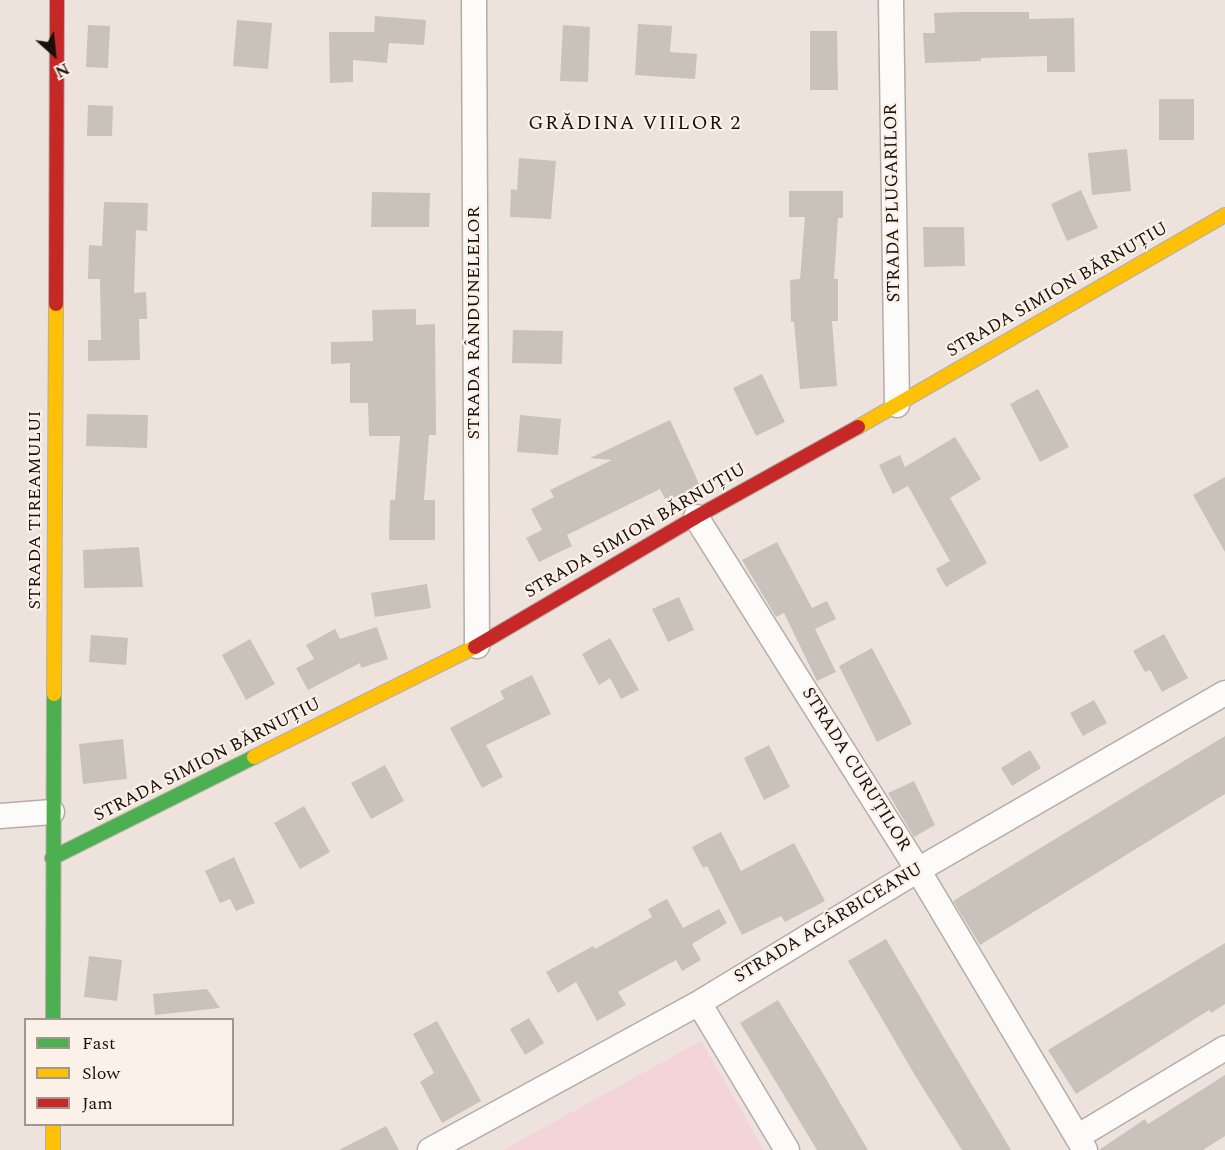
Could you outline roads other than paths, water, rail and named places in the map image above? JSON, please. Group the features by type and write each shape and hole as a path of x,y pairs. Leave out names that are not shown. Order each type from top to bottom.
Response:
{"street":[{"name":"STRADA TIREAMULUI","path":"52,1018 57,0"},
{"name":"STRADA RÂNDUNELELOR","path":"474,0 477,646"},
{"name":"STRADA PLUGARILOR","path":"891,0 897,405"},
{"name":"STRADA SIMION BĂRNUȚIU","path":"52,858 477,646 696,517 897,405 1225,215"},
{"name":"STRADA CURUȚILOR","path":"696,517 918,870 1081,1144"},
{"name":"STRADA AGÂRBICEANU","path":"430,1150 699,1003 918,870 1225,693"},
{"path":"0,816 52,812"},
{"path":"699,1003 787,1150"},
{"path":"1081,1144 1225,1048"},
{"path":"53,1126 53,1150"}],"district":[{"name":"GRĂDINA VIILOR 2","path":"635,125"}]}
